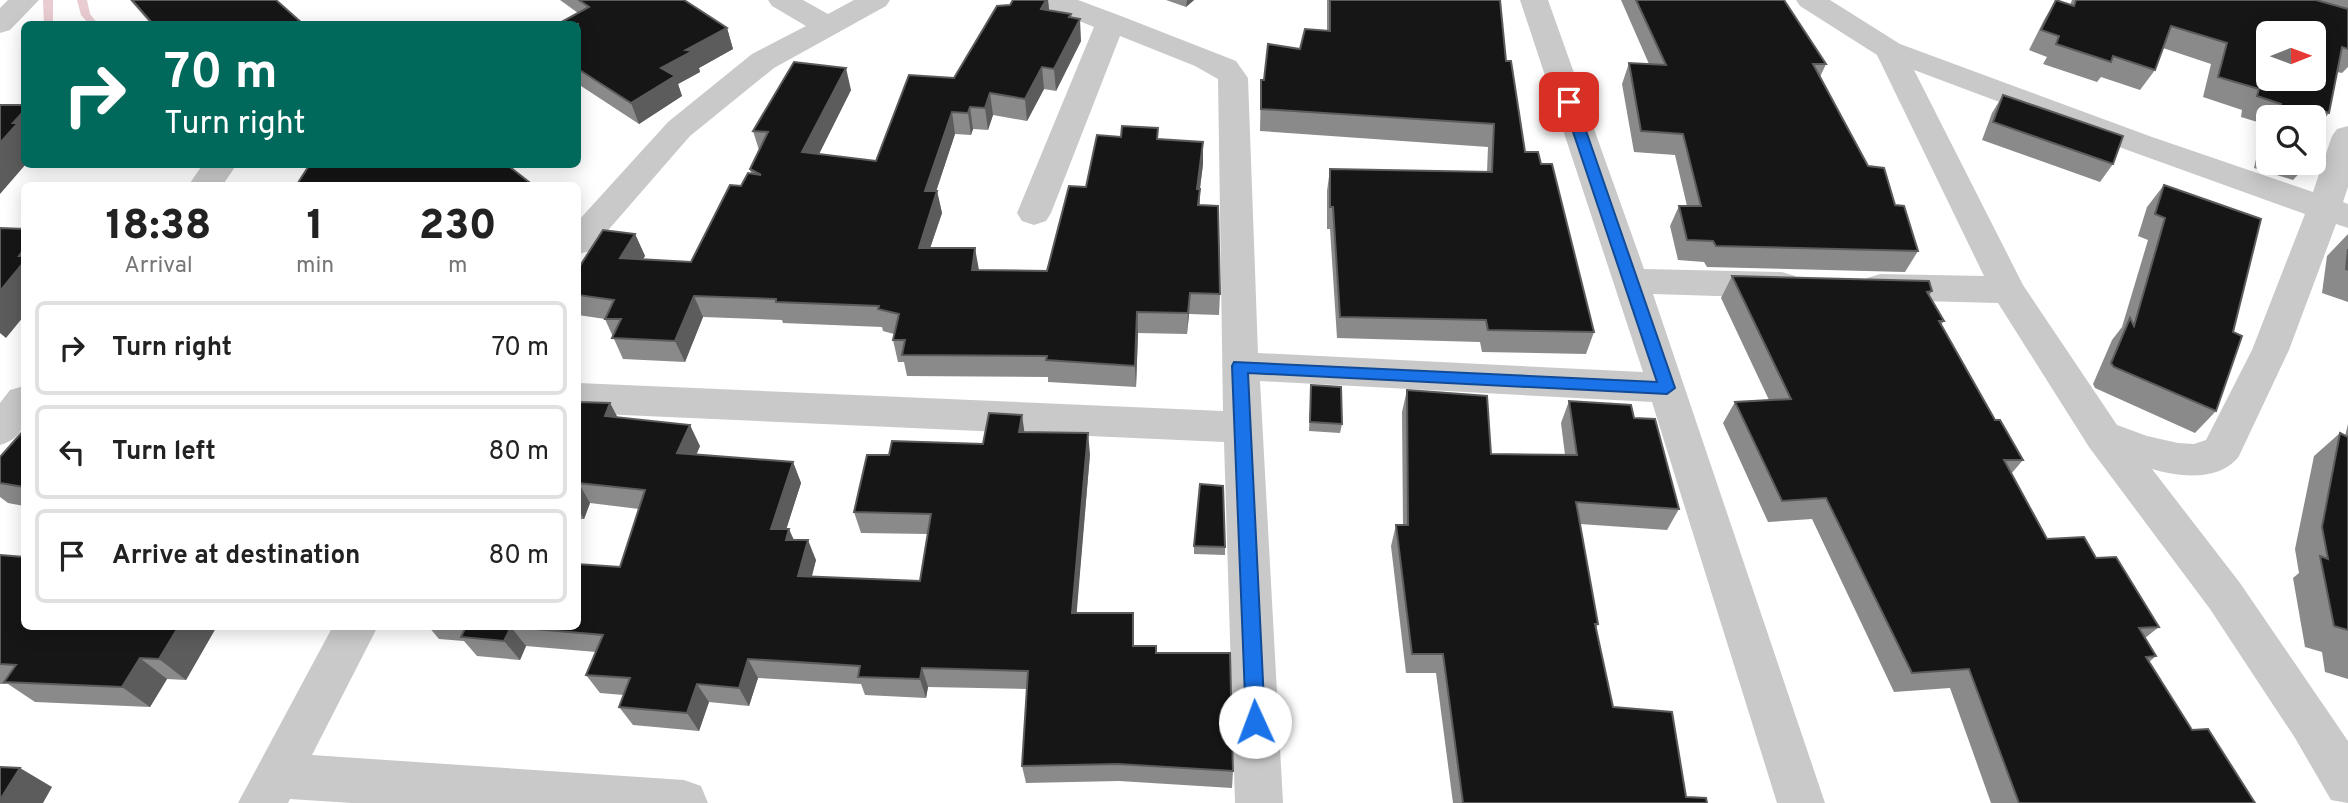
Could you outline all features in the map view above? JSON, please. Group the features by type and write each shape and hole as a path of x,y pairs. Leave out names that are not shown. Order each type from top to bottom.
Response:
{"street":[{"path":"0,24 25,0"},
{"path":"782,0 825,25"},
{"path":"581,239 679,130 763,61 825,25 876,0"},
{"path":"1052,0 1206,59 1224,68 1233,78 1242,427 1259,803"},
{"path":"1534,0 1667,388 1801,803"},
{"path":"1810,0 1889,50 2336,212"},
{"path":"1034,213 1111,22"},
{"path":"1889,50 2008,290 2102,436 2225,596 2311,723 2348,784"},
{"path":"2102,436 2150,454 2194,461 2220,450 2263,372 2336,212 2348,136"},
{"path":"207,182 218,168"},
{"path":"1631,281 1812,285"},
{"path":"1854,286 2008,290"},
{"path":"1240,366 1667,388"},
{"path":"581,398 1242,427"},
{"path":"0,430 21,405"},
{"path":"354,630 269,789 684,803"}],"building":[{"path":"132,0 276,0 300,21 150,21"},
{"path":"579,0 684,0 727,28 686,50 693,51 661,68 675,76 631,103 581,71 581,21 563,21 589,7"},
{"path":"1013,0 1046,0 1041,9 1071,14 1069,17 1080,19 1054,69 1042,67 1025,99 990,93 985,108 970,107 968,113 952,112 925,191 937,191 919,248 975,248 972,270 1047,271 1069,186 1086,187 1097,135 1121,137 1122,126 1158,128 1157,139 1203,142 1197,189 1200,189 1198,205 1218,206 1220,294 1190,293 1188,313 1137,312 1135,366 1046,360 1047,356 902,355 905,340 893,340 899,314 878,309 879,306 776,302 776,299 694,296 675,341 612,338 621,319 605,319 614,300 581,295 581,264 603,230 635,234 620,258 691,262 730,185 741,186 748,173 761,175 750,169 768,132 753,131 794,62 846,68 802,152 876,161 909,75 954,78 997,6 1010,5"},
{"path":"1330,0 1500,0 1506,61 1511,61 1525,152 1538,152 1541,164 1552,164 1594,332 1488,330 1486,320 1340,317 1333,207 1330,207 1330,169 1492,172 1494,124 1261,109 1261,80 1264,80 1268,44 1300,49 1305,29 1330,31"},
{"path":"1636,0 1784,0 1826,64 1813,64 1868,166 1884,168 1895,205 1904,206 1918,251 1716,246 1713,241 1687,240 1679,206 1701,206 1683,134 1641,131 1629,63 1666,65"},
{"path":"2056,0 2074,6 2076,0 2316,0 2348,9 2348,49 2342,47 2329,113 2326,112 2326,105 2281,105 2257,96 2258,91 2326,91 2326,21 2256,21 2256,88 2218,77 2227,43 2171,26 2155,70 2113,56 2111,62 2056,44 2059,36 2041,30"},
{"path":"2003,95 2123,136 2113,164 1993,122"},
{"path":"0,105 21,105 21,114 13,123 18,123 0,143"},
{"path":"307,168 511,168 529,182 299,182"},
{"path":"2164,185 2261,219 2233,332 2242,336 2216,411 2114,367 2111,363 2130,318 2134,326 2165,218 2155,214"},
{"path":"0,228 21,229 21,266 0,291"},
{"path":"1732,276 1929,281 1932,291 1927,292 1944,321 1939,321 1995,420 2000,420 2023,460 2004,460 2047,539 2084,537 2096,558 2116,557 2159,627 2139,628 2156,656 2146,657 2192,730 2208,729 2255,803 2019,803 1969,669 1912,673 1826,498 1782,501 1735,402 1791,399"},
{"path":"1311,385 1341,387 1342,424 1310,422"},
{"path":"1407,390 1487,396 1491,454 1577,455 1569,401 1631,405 1634,418 1655,419 1679,509 1576,502 1598,624 1595,624 1613,707 1672,712 1686,797 1706,798 1707,803 1463,803 1443,654 1412,654 1396,525 1408,525"},
{"path":"581,402 610,403 605,416 690,425 677,453 793,462 771,529 789,529 786,540 808,540 798,576 920,581 931,514 854,512 867,455 889,455 892,441 983,444 989,413 1022,415 1019,432 1088,433 1072,613 1133,613 1133,646 1156,646 1156,653 1230,653 1233,771 1118,764 1022,766 1028,671 922,668 920,679 858,677 860,666 748,659 739,688 697,684 687,713 619,707 630,678 586,675 603,635 546,630 581,630 581,564 620,567 645,490 581,483"},
{"path":"21,433 21,486 0,483 0,457"},
{"path":"2340,433 2348,437 2348,630 2334,626 2320,556 2328,559 2322,527"},
{"path":"1200,484 1223,486 1225,547 1194,546"},
{"path":"0,555 21,557 21,630 177,630 159,659 140,658 122,687 4,682 16,665 0,664"},
{"path":"464,630 510,630 504,641 461,637"},
{"path":"0,767 20,768 0,800"}],"waterway":[{"path":"48,0 49,21"},
{"path":"82,0 86,15 91,21"}],"route":[{"path":"1255,722 1240,366 1667,388 1569,102"}]}
